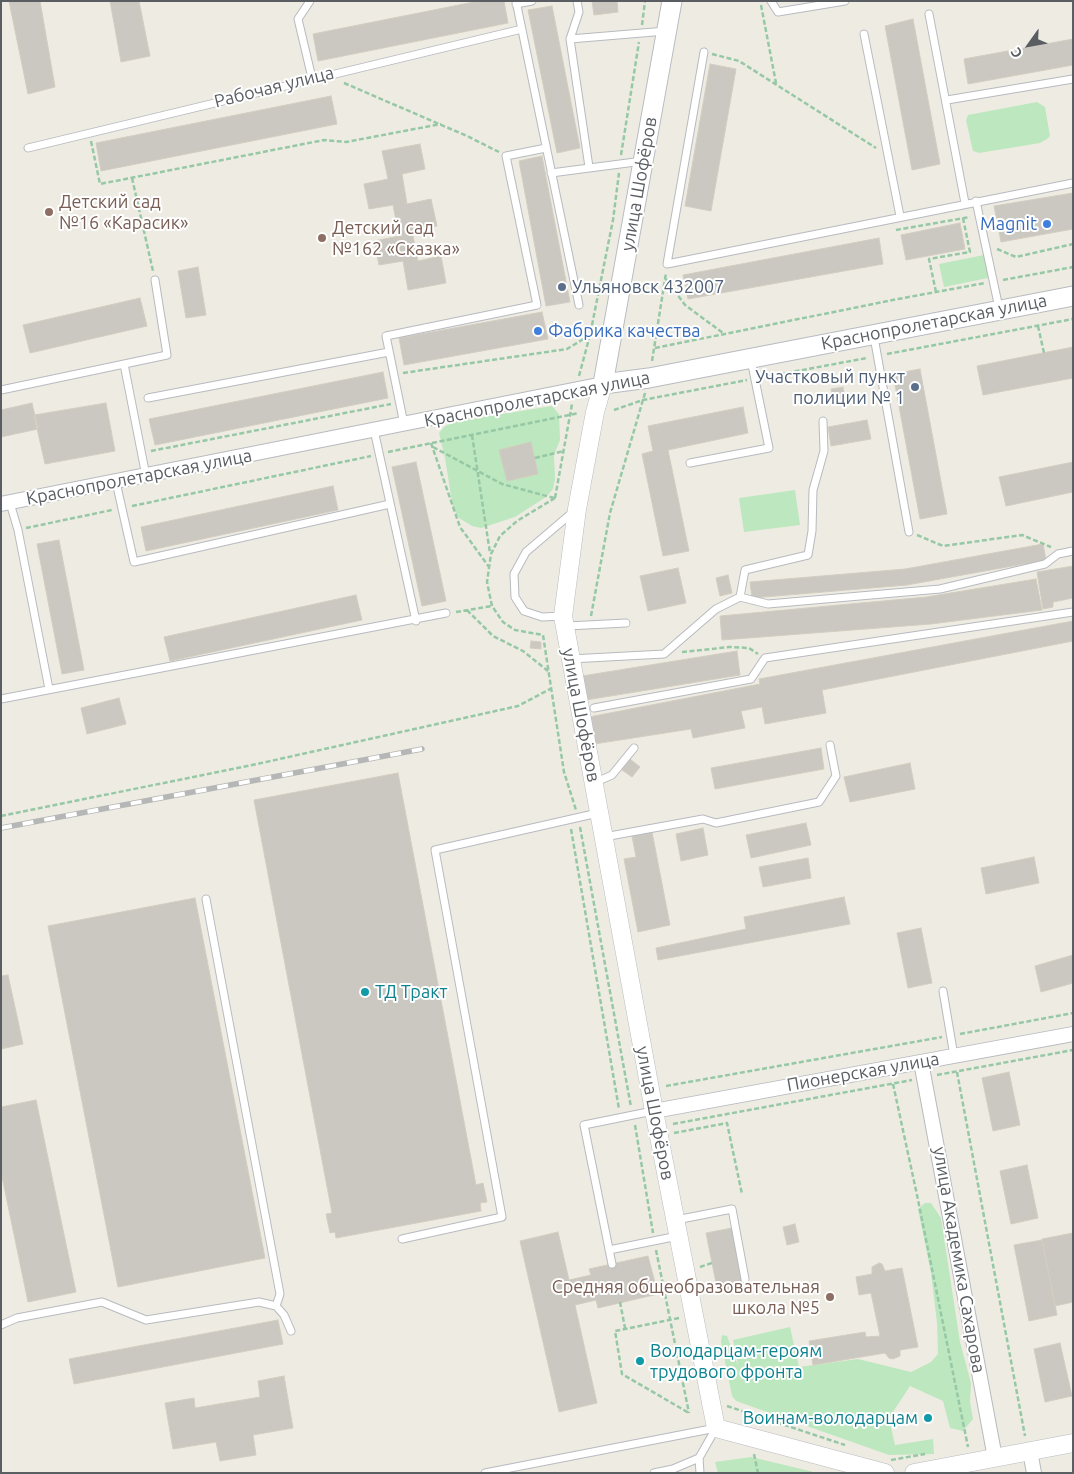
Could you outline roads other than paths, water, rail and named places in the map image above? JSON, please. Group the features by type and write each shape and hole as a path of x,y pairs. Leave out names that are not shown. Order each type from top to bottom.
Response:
{"main road":[{"name":"улица Шофёров","path":"603,384 672,1"},
{"name":"Краснопролетарская улица","path":"603,384 649,378 1073,296"}],"street":[{"name":"Краснопролетарская улица","path":"6,503 603,384"},
{"name":"улица Шофёров","path":"603,384 595,412 577,509 563,621 654,1111 716,1428"},
{"name":"Пионерская улица","path":"654,1111 1073,1034"},
{"name":"улица Академика Сахарова","path":"921,1062 994,1450"},
{"path":"716,1428 888,1466"},
{"path":"914,1473 994,1450 1028,1444 1073,1443"},
{"path":"1028,1444 1034,1473"}],"lane":[{"path":"310,1 298,19 312,78"},
{"path":"532,1 516,3 579,305"},
{"path":"577,1 579,12 570,39 589,167"},
{"path":"771,1 778,12 845,1"},
{"path":"929,14 947,100 965,203"},
{"name":"Рабочая улица","path":"28,148 312,78 522,29"},
{"path":"570,39 667,31"},
{"path":"864,34 900,216"},
{"path":"704,52 667,264 965,203 1073,183"},
{"path":"947,100 1073,79"},
{"path":"404,424 386,336 537,305 506,156 546,148"},
{"path":"552,172 643,160"},
{"path":"976,201 1000,310"},
{"path":"1,390 167,355 155,280"},
{"path":"874,334 909,532"},
{"path":"148,398 389,352"},
{"path":"690,463 769,448 756,379 750,358"},
{"path":"124,364 146,476"},
{"path":"740,597 745,570 808,556 812,531 813,490 824,451 823,421"},
{"path":"374,430 416,621"},
{"path":"116,482 134,562 390,504"},
{"path":"6,503 18,530 49,689"},
{"path":"577,509 526,552 514,574 515,597 524,611 542,617 590,626 626,623"},
{"path":"570,659 664,654 716,609 740,597 768,604 940,589 1045,564 1058,554 1073,551"},
{"path":"594,708 751,679 764,658 1073,612"},
{"path":"1,699 446,614"},
{"path":"604,836 703,818 716,823 819,802 836,776 830,745"},
{"path":"594,783 612,775 634,748"},
{"path":"402,1239 502,1217 435,850 600,813"},
{"path":"206,899 280,1294 276,1306"},
{"path":"943,990 954,1056"},
{"path":"612,1264 584,1125 654,1111"},
{"path":"609,1250 654,1241 677,1228 732,1209 745,1279"},
{"path":"1,1325 17,1318 102,1302 146,1320 259,1302 276,1306 284,1315 291,1331"},
{"path":"700,1473 699,1458 716,1428"},
{"path":"485,1473 716,1428"},
{"path":"654,1473 672,1469 699,1458"}],"railway":[{"path":"1,828 422,749"}],"place":[{"name":"Детский сад №16 «Карасик»","path":"49,212"},
{"name":"Magnit","path":"1047,224"},
{"name":"Детский сад №162 «Сказка»","path":"322,238"},
{"name":"Ульяновск 432007","path":"562,287"},
{"name":"Фабрика качества","path":"538,331"},
{"name":"Участковый пункт полиции № 1","path":"915,387"},
{"name":"ТД Тракт","path":"365,992"},
{"name":"Средняя общеобразовательная школа №5","path":"830,1297"},
{"name":"Володарцам-героям трудового фронта","path":"640,1361"},
{"name":"Воинам-володарцам","path":"928,1418"}]}
